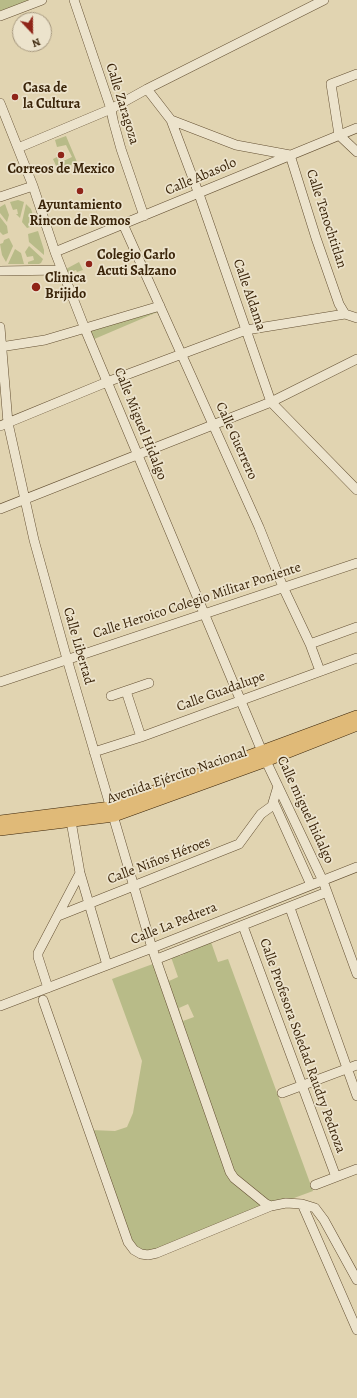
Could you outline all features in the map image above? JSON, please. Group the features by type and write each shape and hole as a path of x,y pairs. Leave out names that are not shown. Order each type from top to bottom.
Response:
{"main road":[{"name":"Avenida Ejército Nacional","path":"264,756 357,716"},
{"name":"Avenida Ejército Nacional","path":"1,823 71,821 112,811 264,756 357,725"},
{"name":"Avenida Ejército Nacional","path":"1,823 112,811"}],"street":[{"path":"0,16 26,3 42,0"},
{"name":"Calle Zaragoza","path":"74,0 111,110 112,120 121,149 144,216"},
{"path":"18,148 111,110 147,89 324,0"},
{"path":"357,74 331,84 339,135 357,152"},
{"name":"Calle Aldama","path":"147,89 171,120 199,193 271,402 357,490"},
{"name":"Calle Miguel Hidalgo","path":"0,103 33,186 55,252 85,329 203,614 264,756"},
{"path":"171,120 236,145 290,155"},
{"path":"0,129 9,125"},
{"name":"Calle Abasolo","path":"55,252 357,128"},
{"name":"Calle Tenochtitlan","path":"290,155 316,238 339,304 345,314"},
{"path":"0,197 33,186"},
{"name":"Calle Guerrero","path":"123,224 259,527 283,587 310,644 320,671"},
{"path":"0,271 62,270"},
{"path":"0,346 35,342 85,329 160,306"},
{"path":"4,425 107,382 246,330 345,314 357,318"},
{"name":"Calle Libertad","path":"0,328 4,425 26,499 34,540 67,659 152,948 230,1172 261,1200 271,1206"},
{"path":"0,509 271,402 357,359"},
{"name":"Calle Heroico Colegio Militar Poniente","path":"0,682 357,563"},
{"path":"310,644 357,627"},
{"name":"Calle Guadalupe","path":"94,752 141,737 357,658"},
{"path":"111,696 149,683"},
{"path":"126,691 141,737"},
{"name":"Calle miguel hidalgo","path":"264,756 323,880 357,974"},
{"path":"278,786 274,802 311,885"},
{"name":"Calle Niños Héroes","path":"58,916 239,844 261,814 269,809 274,802"},
{"path":"71,821 80,873 107,965"},
{"path":"294,847 306,844"},
{"name":"Calle La Pedrera","path":"0,1006 357,867"},
{"path":"48,988 38,957 39,949 80,873"},
{"path":"156,959 290,908 327,892"},
{"path":"290,908 357,1096"},
{"name":"Calle Profesora Soledad Raudry Pedroza","path":"243,926 336,1177"},
{"path":"43,1000 128,1242 134,1250 140,1254 148,1255 157,1253 271,1206 286,1203 302,1204 315,1208 324,1220 357,1280"},
{"path":"282,1093 357,1065"},
{"path":"315,1185 357,1169"},
{"path":"302,1204 357,1330"}],"green space":[{"path":"0,0 35,0 0,11"},
{"path":"66,136 77,162 59,172 53,159 57,157 59,163 72,157 66,145 57,147 55,140"},
{"path":"18,200 24,202 20,218 16,214 18,214 17,209 13,210 10,202"},
{"path":"5,204 9,215 7,222 0,213 0,207"},
{"path":"26,204 31,209 36,225 27,228 22,222"},
{"path":"0,217 7,226 8,233 3,235 0,232"},
{"path":"38,231 44,250 44,255 29,242 28,234"},
{"path":"9,238 13,246 6,262 2,255 0,244"},
{"path":"29,246 43,259 41,263 28,264 28,262 34,260 33,256 27,257 25,252"},
{"path":"15,249 21,253 24,264 8,264"},
{"path":"79,262 83,270 77,272 76,270 71,272 69,275 66,269"},
{"path":"158,307 160,311 92,340 89,332"},
{"path":"211,942 218,962 228,959 313,1191 147,1252 139,1249 129,1235 91,1130 115,1131 127,1127 133,1113 142,1061 112,979 161,961 169,981 178,977 171,957 180,956 188,951 189,952","holes":["188,1004 194,1017 183,1021 179,1008"]}],"place":[{"name":"Casa de la Cultura","path":"15,97"},
{"name":"Correos de Mexico","path":"61,155"},
{"name":"Ayuntamiento Rincon de Romos","path":"80,191"},
{"name":"Colegio Carlo Acuti Salzano","path":"89,264"},
{"name":"Clinica Brijido","path":"36,287"}]}
